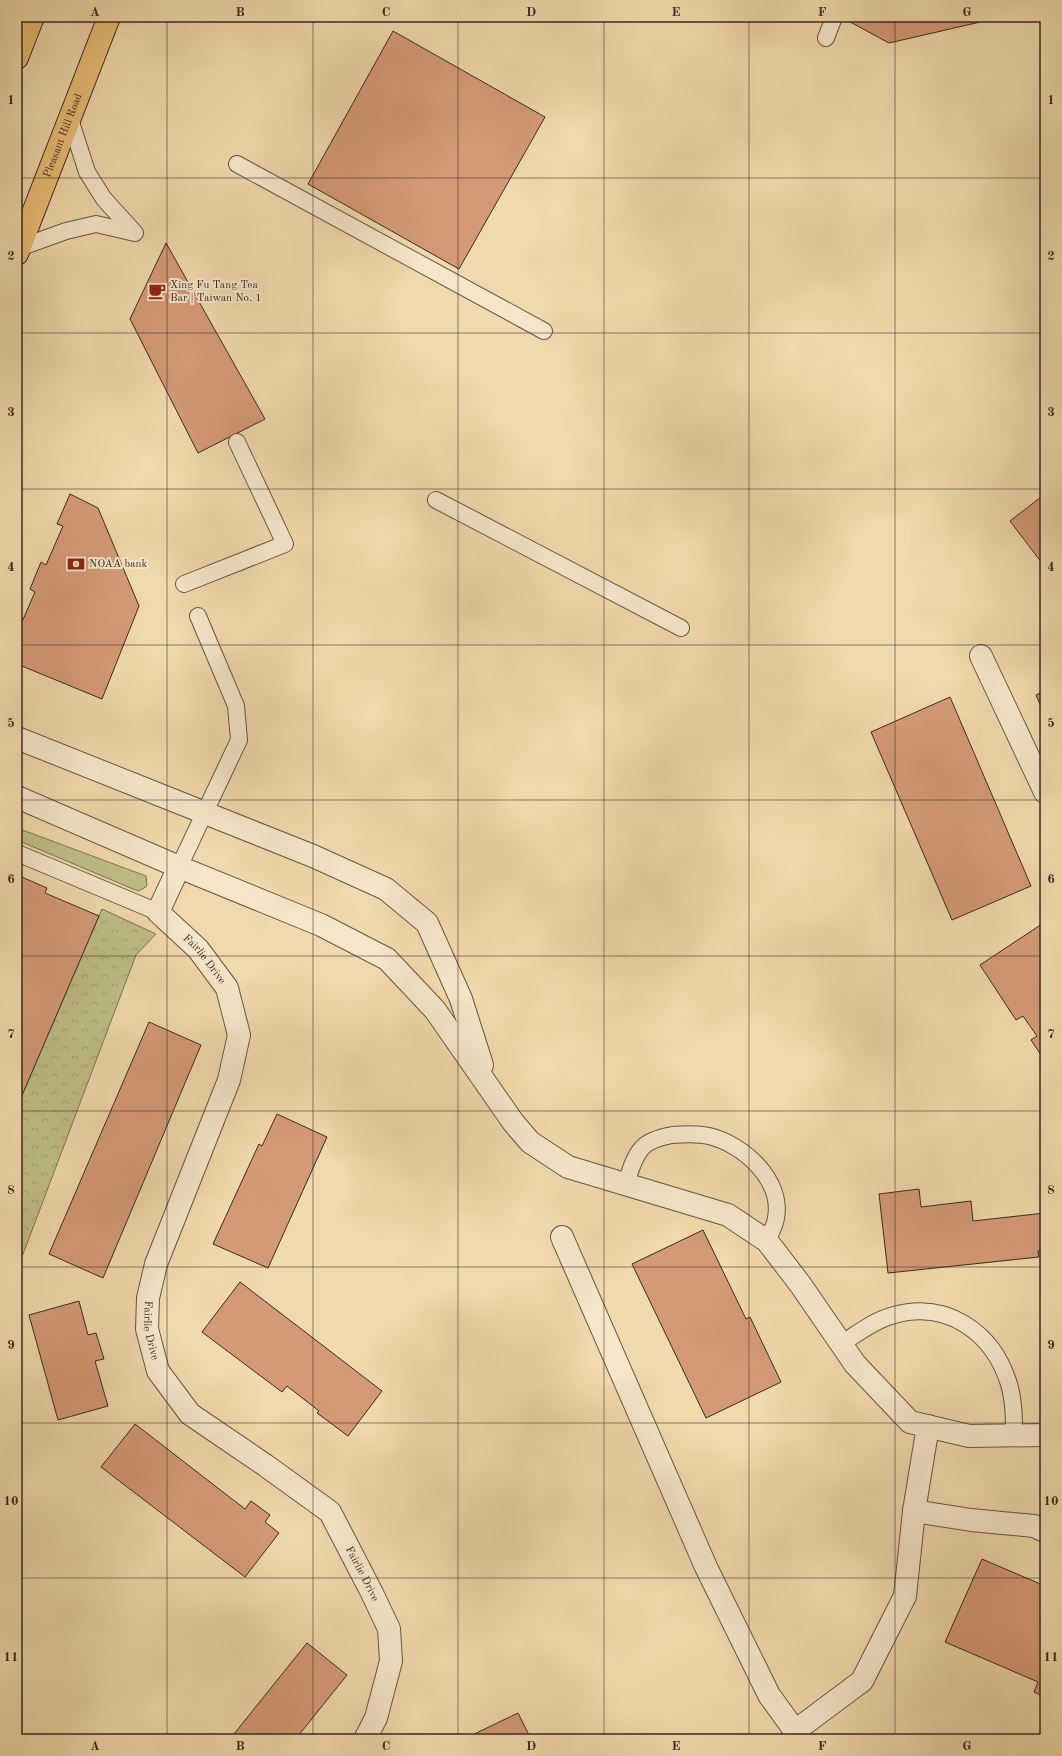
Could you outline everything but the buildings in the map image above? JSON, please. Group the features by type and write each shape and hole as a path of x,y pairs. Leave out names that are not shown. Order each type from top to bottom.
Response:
{"highway":[{"path":"17,58 33,17"},
{"name":"Pleasant Hill Road","path":"18,251 109,17"}],"street":[{"path":"981,656 1045,792"},
{"path":"17,738 313,856 386,889 428,922 461,999 488,1085"},
{"path":"17,796 179,867 320,925 387,960 435,1010 513,1122 530,1142 568,1166 728,1215 767,1241 800,1284 854,1364 910,1422 969,1436 1045,1435"},
{"path":"158,912 179,867"},
{"name":"Fairlie Drive","path":"158,912 198,949 227,988 239,1035 229,1080 156,1264 148,1298 147,1329 158,1371 190,1414 265,1465 330,1512 390,1629 390,1661 376,1718 365,1739"},
{"path":"562,1237 706,1567 769,1695 793,1735 862,1681 905,1596 914,1511 928,1426"},
{"path":"914,1511 971,1520 1034,1526 1045,1531"}],"lane":[{"path":"826,38 834,17"},
{"path":"18,251 66,232 96,224 135,233 104,200 87,172 70,119"},
{"path":"237,164 544,331"},
{"path":"184,584 285,544 237,442"},
{"path":"436,500 681,628"},
{"path":"179,867 239,740 236,706 198,616"},
{"path":"17,853 158,912"},
{"path":"626,1184 637,1154 643,1147 653,1140 679,1134 695,1134 719,1139 750,1158 769,1180 776,1205 776,1218 767,1241"},
{"path":"841,1344 877,1322 891,1316 909,1312 927,1311 946,1316 971,1326 996,1354 1005,1371 1010,1385 1013,1404 1014,1436"}],"green space":[{"path":"17,828 146,876 147,886 139,891 133,889 17,840"},
{"path":"102,909 156,934 136,955 17,1270 17,1107"}],"place":[{"name":"Xing Fu Tang Tea Bar | Taiwan No. 1","path":"157,291"},
{"name":"NOAA bank","path":"76,564"}]}
